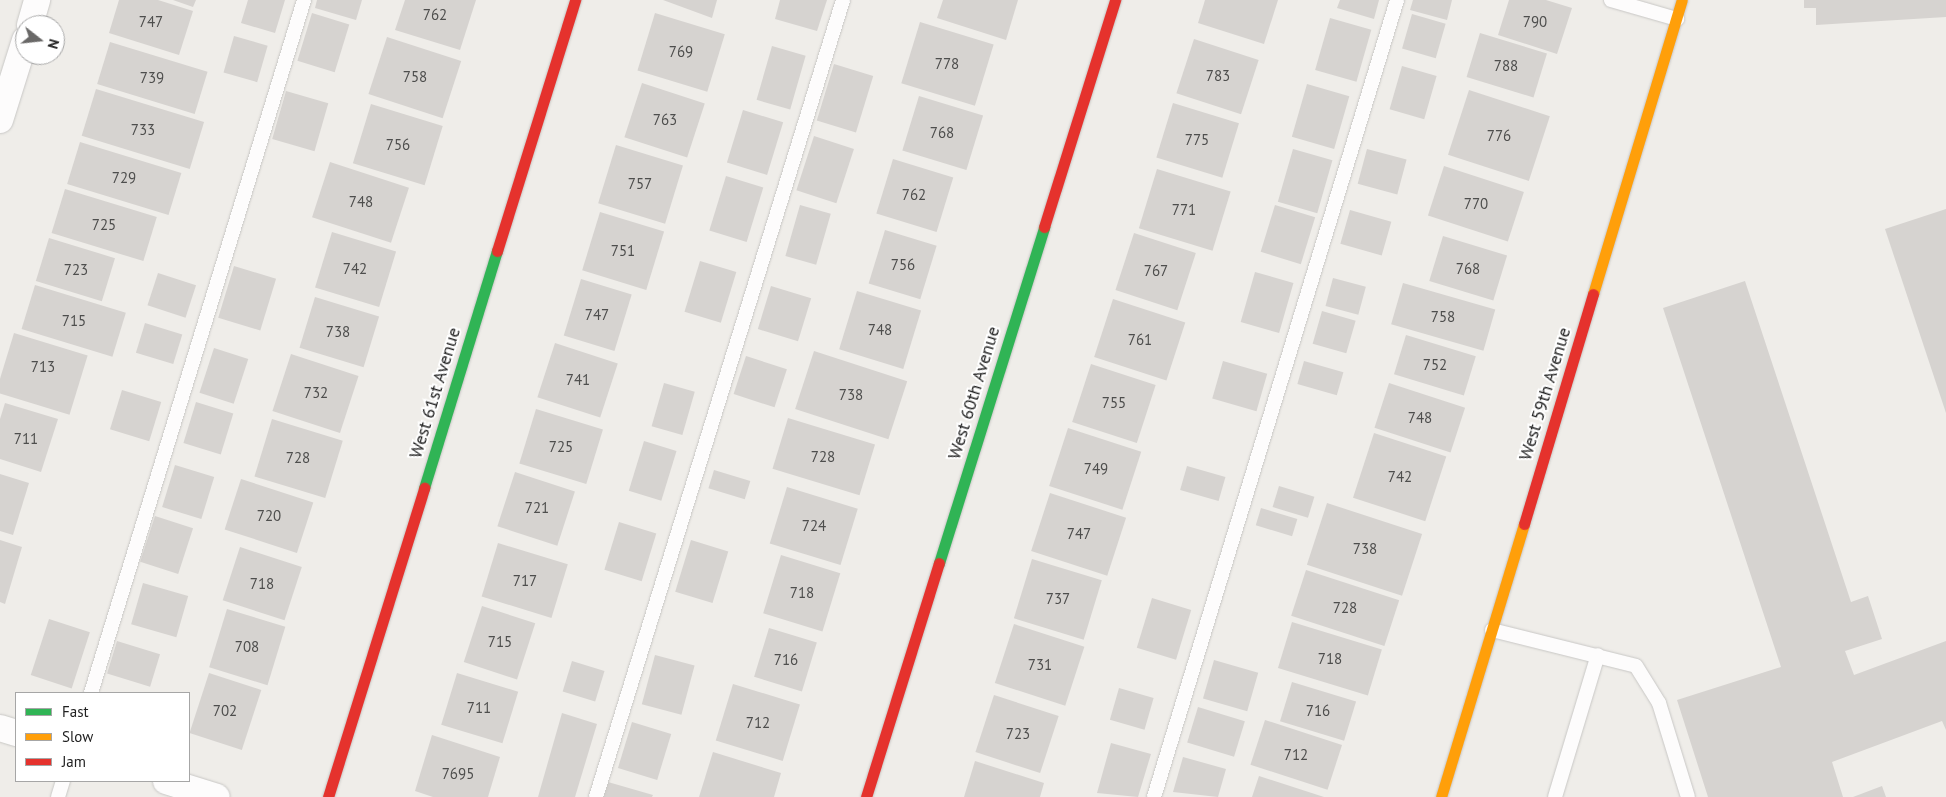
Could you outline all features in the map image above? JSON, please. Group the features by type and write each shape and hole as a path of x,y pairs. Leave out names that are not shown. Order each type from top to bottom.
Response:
{"street":[{"path":"33,15 37,0"},
{"name":"West 61st Avenue","path":"328,797 575,0"},
{"name":"West 60th Avenue","path":"866,797 1115,0"},
{"name":"West 59th Avenue","path":"1441,797 1682,0"},
{"path":"0,120 17,65"},
{"path":"0,728 15,733"},
{"path":"169,782 217,797"}],"lane":[{"path":"91,692 304,0"},
{"path":"596,797 843,0"},
{"path":"1154,797 1397,0"},
{"path":"1611,0 1676,19"},
{"path":"1492,630 1636,666 1659,703 1688,797"},
{"path":"1555,797 1598,655"},
{"path":"58,797 63,782"}],"building":[{"path":"119,0 158,0 193,11 179,55 109,33"},
{"path":"173,0 196,0 193,7"},
{"path":"248,0 285,0 275,33 241,23"},
{"path":"317,0 362,0 356,20 315,8"},
{"path":"405,0 476,0 460,50 395,30"},
{"path":"663,0 717,0 712,18"},
{"path":"780,0 827,0 817,31 775,19"},
{"path":"943,0 1018,0 1006,40 937,18"},
{"path":"1205,0 1278,0 1264,44 1198,23"},
{"path":"1340,0 1379,0 1374,19 1337,8"},
{"path":"1413,0 1452,0 1447,20 1410,10"},
{"path":"1509,0 1546,0 1572,8 1557,54 1498,35"},
{"path":"1804,0 1946,0 1946,17 1816,25 1816,8 1804,8"},
{"path":"312,13 349,24 335,72 297,61"},
{"path":"655,13 725,34 707,92 637,70"},
{"path":"1412,14 1446,24 1436,58 1402,49"},
{"path":"1330,18 1371,30 1356,82 1315,70"},
{"path":"920,22 994,45 975,106 901,83"},
{"path":"1480,33 1547,53 1533,97 1467,77"},
{"path":"234,36 268,46 257,82 224,73"},
{"path":"387,37 461,61 443,118 368,94"},
{"path":"1194,39 1259,60 1241,114 1176,93"},
{"path":"110,42 208,72 195,114 97,84"},
{"path":"772,46 806,56 790,109 757,100"},
{"path":"834,64 873,76 856,132 817,120"},
{"path":"1402,66 1437,76 1424,119 1390,109"},
{"path":"642,83 705,103 687,158 624,137"},
{"path":"1307,84 1349,96 1334,149 1292,137"},
{"path":"96,89 204,122 190,169 82,136"},
{"path":"1469,90 1550,116 1529,181 1448,155"},
{"path":"286,91 328,103 315,151 272,139"},
{"path":"919,96 983,116 966,170 902,151"},
{"path":"1173,103 1239,123 1222,178 1156,158"},
{"path":"371,104 443,126 425,185 353,163"},
{"path":"743,110 783,122 767,175 727,163"},
{"path":"814,136 854,149 836,203 796,190"},
{"path":"80,142 181,173 169,215 67,184"},
{"path":"616,145 683,165 665,224 598,203"},
{"path":"1293,149 1332,160 1317,213 1278,202"},
{"path":"1367,149 1407,160 1397,194 1358,184"},
{"path":"893,159 953,177 937,232 876,214"},
{"path":"330,162 409,188 391,243 312,217"},
{"path":"1444,166 1524,192 1508,241 1428,215"},
{"path":"1157,169 1231,192 1213,251 1139,228"},
{"path":"726,176 763,187 747,242 709,231"},
{"path":"65,189 157,217 143,261 52,233"},
{"path":"800,205 831,214 816,265 785,256"},
{"path":"1275,205 1315,217 1301,264 1261,252"},
{"path":"1946,209 1946,413 1885,229"},
{"path":"1350,210 1391,222 1382,255 1340,244"},
{"path":"600,212 664,232 646,290 582,270"},
{"path":"885,230 937,246 920,299 869,284"},
{"path":"332,232 396,252 379,307 315,287"},
{"path":"1134,233 1196,253 1177,310 1115,290"},
{"path":"1443,236 1507,256 1493,301 1429,281"},
{"path":"49,238 115,258 102,301 36,281"},
{"path":"700,261 736,272 721,323 685,312"},
{"path":"234,266 276,279 260,331 218,318"},
{"path":"1255,272 1293,283 1279,333 1241,322"},
{"path":"158,273 196,285 186,318 147,305"},
{"path":"1333,278 1366,287 1358,315 1325,306"},
{"path":"581,279 632,294 614,351 564,335"},
{"path":"1745,281 1851,602 1868,596 1882,639 1845,651 1854,675 1946,641 1946,730 1942,721 1832,762 1843,797 1708,797 1677,700 1781,667 1663,308"},
{"path":"1403,283 1495,309 1483,351 1391,324"},
{"path":"35,285 126,313 112,357 22,329"},
{"path":"771,286 811,298 798,341 758,329"},
{"path":"857,291 921,311 903,369 839,349"},
{"path":"315,297 379,317 364,367 300,348"},
{"path":"1113,299 1185,322 1166,380 1094,357"},
{"path":"1322,311 1356,321 1346,353 1313,344"},
{"path":"145,323 182,334 173,364 136,353"},
{"path":"14,333 88,356 70,415 0,394 0,379"},
{"path":"1406,335 1476,356 1464,396 1394,374"},
{"path":"555,343 618,363 600,418 537,397"},
{"path":"214,348 248,359 234,404 199,393"},
{"path":"814,351 907,381 888,439 795,409"},
{"path":"291,354 359,376 340,433 272,411"},
{"path":"746,356 787,369 775,407 734,394"},
{"path":"1223,361 1267,374 1256,411 1212,398"},
{"path":"1304,361 1343,372 1337,395 1297,384"},
{"path":"1091,364 1156,385 1137,443 1072,422"},
{"path":"664,383 695,392 682,435 652,426"},
{"path":"1389,383 1465,408 1451,452 1374,428"},
{"path":"122,390 161,402 149,441 110,429"},
{"path":"196,402 233,413 221,455 183,443"},
{"path":"5,403 58,419 41,472 0,459 0,419"},
{"path":"536,409 603,429 586,484 519,464"},
{"path":"788,418 875,445 860,495 773,469"},
{"path":"272,419 343,441 325,498 254,476"},
{"path":"1068,428 1141,452 1122,510 1049,486"},
{"path":"1374,433 1446,456 1425,521 1353,498"},
{"path":"644,441 677,451 661,501 629,491"},
{"path":"175,465 214,477 201,519 162,507"},
{"path":"1187,466 1225,477 1219,501 1180,490"},
{"path":"714,470 750,481 745,499 708,488"},
{"path":"515,472 575,491 557,546 497,526"},
{"path":"0,474 29,483 13,535 0,531"},
{"path":"241,479 313,502 297,553 225,529"},
{"path":"1279,486 1314,497 1308,518 1273,507"},
{"path":"787,487 858,509 841,565 770,543"},
{"path":"1050,493 1126,518 1107,576 1031,551"},
{"path":"1327,503 1422,534 1402,596 1307,565"},
{"path":"1261,508 1297,519 1292,536 1256,525"},
{"path":"155,516 193,528 178,574 140,562"},
{"path":"619,522 656,533 642,581 604,570"},
{"path":"0,540 22,547 5,604 0,602"},
{"path":"691,540 728,551 713,603 675,592"},
{"path":"498,543 568,564 551,618 482,597"},
{"path":"240,547 302,567 285,620 223,600"},
{"path":"781,555 840,573 822,631 763,613"},
{"path":"1032,559 1102,580 1084,640 1014,618"},
{"path":"1306,570 1399,600 1384,646 1291,616"},
{"path":"143,583 188,596 176,637 131,624"},
{"path":"1152,598 1191,610 1176,660 1137,648"},
{"path":"482,606 535,623 517,679 464,662"},
{"path":"227,609 285,627 267,685 209,667"},
{"path":"49,619 90,632 72,688 31,675"},
{"path":"1292,622 1382,649 1368,695 1278,668"},
{"path":"1014,624 1084,647 1065,706 995,683"},
{"path":"769,628 817,643 802,691 754,677"},
{"path":"117,641 160,654 150,687 107,674"},
{"path":"655,655 695,666 681,715 642,704"},
{"path":"1214,660 1258,673 1247,711 1203,698"},
{"path":"572,661 605,671 595,702 563,692"},
{"path":"209,673 261,690 242,750 190,733"},
{"path":"457,673 518,692 502,743 441,725"},
{"path":"1292,682 1356,702 1344,741 1280,721"},
{"path":"733,684 800,704 783,761 716,740"},
{"path":"1119,688 1154,698 1145,730 1110,720"},
{"path":"994,695 1059,716 1040,773 975,752"},
{"path":"1198,707 1245,721 1234,757 1187,742"},
{"path":"562,713 597,724 575,797 538,797"},
{"path":"1265,720 1342,745 1328,790 1250,765"},
{"path":"632,722 671,734 657,780 618,768"},
{"path":"432,735 500,757 488,797 433,797 415,791"},
{"path":"1111,743 1151,754 1138,797 1097,793"},
{"path":"713,752 781,773 774,797 699,797"},
{"path":"1183,757 1226,769 1218,797 1173,792"},
{"path":"975,761 1044,783 1040,797 964,797"},
{"path":"1259,776 1324,797 1252,797"},
{"path":"608,782 653,795 652,797 603,797"},
{"path":"1882,786 1886,797 1853,797"}],"traffic: fast":[{"path":"939,563 1044,227"},
{"path":"424,488 497,251"}],"traffic: slow":[{"path":"1593,294 1682,0"},
{"path":"1441,797 1524,524"}],"traffic: jam":[{"path":"497,251 575,0"},
{"path":"1044,227 1115,0"},
{"path":"1524,524 1593,294"},
{"path":"328,797 424,488"},
{"path":"866,797 939,563"}]}
